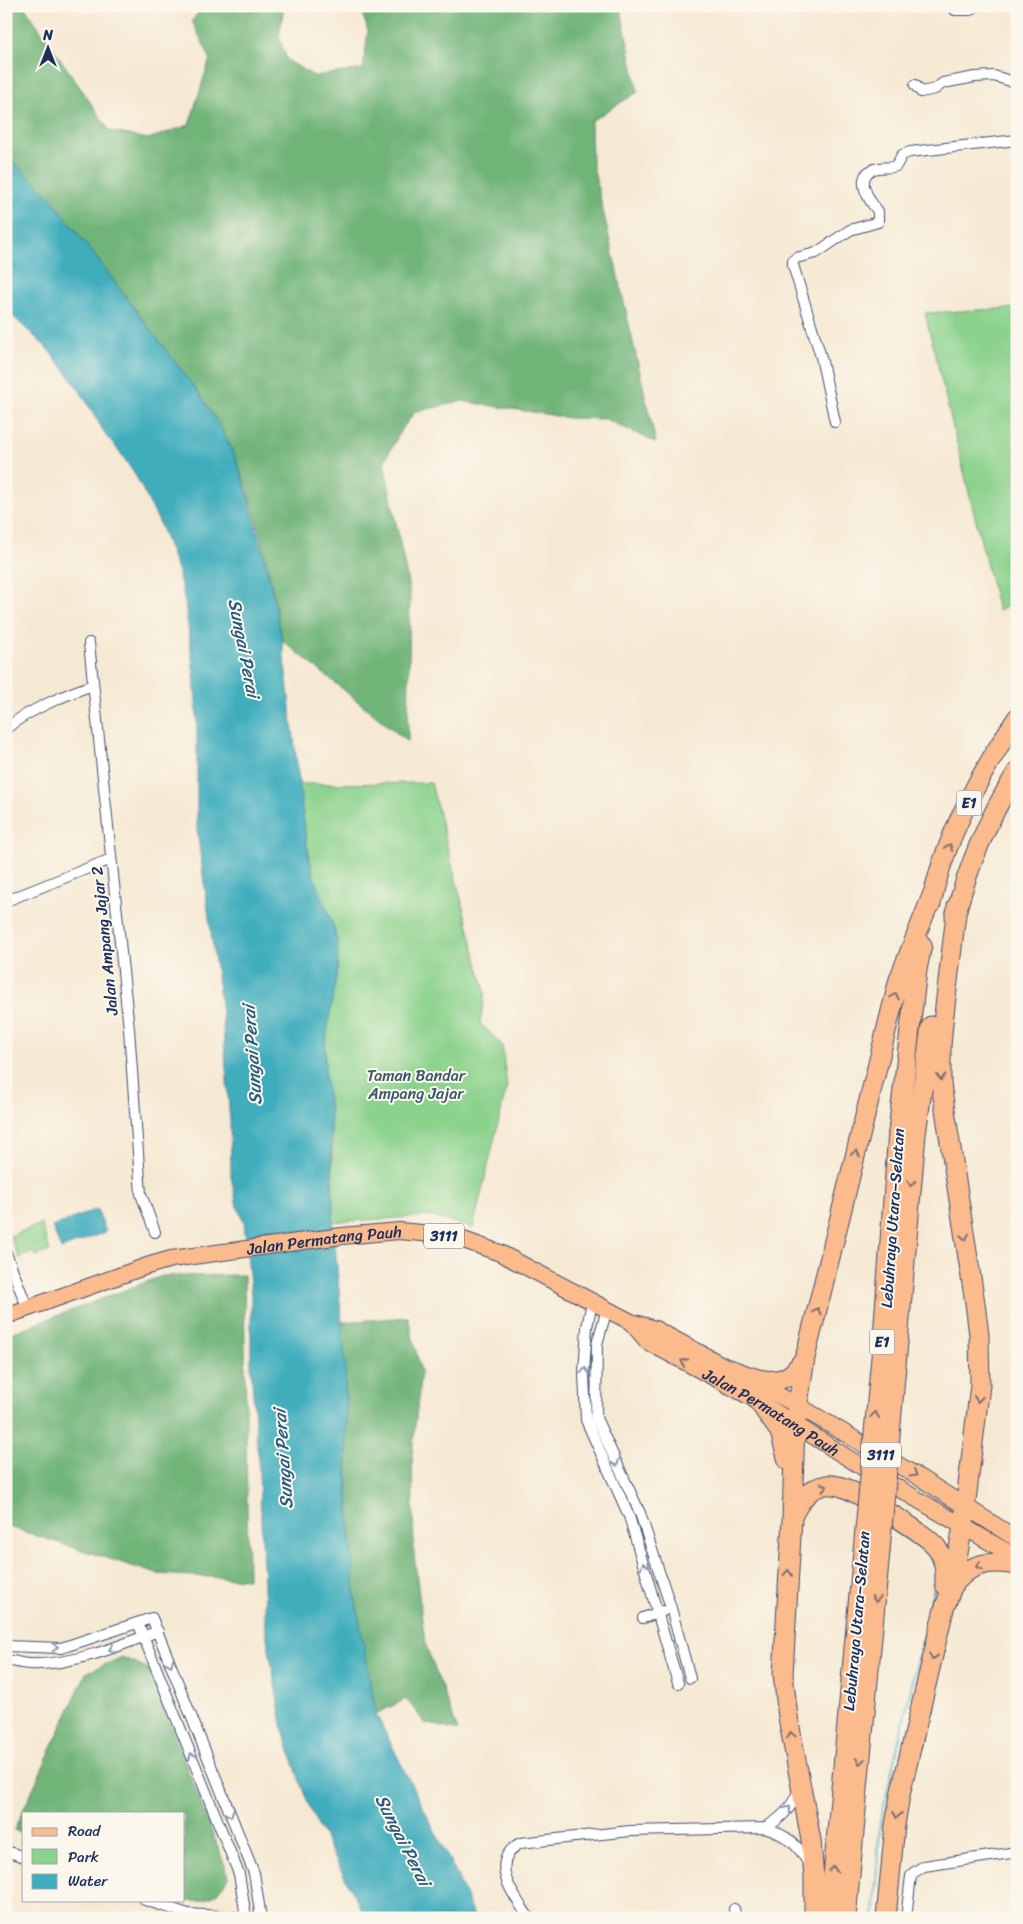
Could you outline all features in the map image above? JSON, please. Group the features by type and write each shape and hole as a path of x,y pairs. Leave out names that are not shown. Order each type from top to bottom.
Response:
{"highway":[{"name":"Lebuhraya Utara–Selatan","path":"846,1918 871,1551 883,1336 907,1133 917,970 933,893 946,854 961,817 1002,740 1017,718"},
{"name":"Lebuhraya Utara–Selatan","path":"907,1133 939,975 958,906 975,853 999,801 1017,772"},
{"path":"814,1918 812,1840 788,1717 783,1674 797,1405 805,1358 900,979 933,893"},
{"path":"886,1918 895,1825 900,1796 944,1609 951,1590 963,1526 980,1385 976,1303 956,1185 941,1074 943,1022 958,906"},
{"path":"729,1370 762,1380 777,1379 789,1376 805,1358"},
{"path":"758,1401 780,1432 793,1476"},
{"path":"792,1518 798,1504 804,1497 810,1491 824,1485 845,1488 877,1507 928,1538 938,1549 945,1568 944,1609"},
{"name":"Lebuhraya Utara–Selatan","path":"829,1918 871,1551"},
{"path":"951,1590 962,1574 974,1566 996,1563 1017,1565"}],"main road":[{"name":"Jalan Permatang Pauh","path":"6,1316 27,1307 171,1259 342,1236 399,1231 458,1238 500,1253 631,1322 655,1329 797,1405 1017,1539"},
{"name":"Jalan Permatang Pauh","path":"631,1322 648,1342 758,1401 859,1465 1017,1558"}],"street":[{"path":"953,6 955,10 970,10 976,6"},
{"path":"915,85 921,92 929,91 943,83 994,76 1017,83"},
{"path":"835,422 821,357 812,332 793,261 796,258 816,253 850,230 878,222 878,211 869,201 864,190 866,174 870,170 896,166 902,156 910,152 1017,140"},
{"name":"Jalan Ampang Jajar 2","path":"88,643 129,1028 141,1194 155,1232"},
{"path":"6,730 20,719 76,691 92,686"},
{"path":"6,900 111,860"},
{"path":"6,1253 27,1307"},
{"path":"600,1305 597,1344 596,1418 640,1513 671,1608 690,1678"},
{"path":"600,1305 587,1327 584,1374 586,1420 628,1516 678,1683"},
{"path":"628,1516 640,1513"},
{"path":"643,1618 671,1608"},
{"path":"6,1646 61,1648 152,1618 254,1874 262,1918"},
{"path":"138,1623 239,1874 246,1917"},
{"path":"6,1660 29,1664 53,1662 112,1649 158,1631"},
{"path":"764,1828 777,1821 791,1806 801,1782"},
{"path":"529,1918 512,1892 506,1876 504,1860 511,1848 520,1843 630,1832 764,1828 783,1835 795,1844 805,1856 814,1878"},
{"path":"6,1851 22,1856"},
{"path":"906,1918 910,1876 924,1866 1017,1852"},
{"path":"151,1902 188,1914 253,1918"}],"green space":[{"path":"6,6 24,6 110,131 148,139 189,125 210,58 192,21 205,6 284,6 279,36 287,60 314,76 363,69 368,31 360,6 620,6 638,92 591,121 592,162 656,443 606,419 569,418 462,401 415,412 402,429 384,462 410,593 408,742 282,640 264,550 252,505 233,453 220,427 200,395 51,198 6,155"},
{"path":"1017,308 1017,600 998,611 925,313"},
{"name":"Taman Bandar Ampang Jajar","path":"431,783 485,992 480,1023 502,1045 507,1086 473,1228 430,1216 333,1222 332,1135 325,1076 325,1046 338,946 334,928 313,874 304,828 299,784"},
{"path":"41,1224 50,1251 36,1256 34,1252 19,1258 10,1236"},
{"path":"244,1275 248,1579 157,1574 6,1526 6,1335 162,1276"},
{"path":"408,1317 421,1372 412,1454 414,1554 425,1643 458,1731 425,1723 406,1699 376,1714 357,1608 348,1492 342,1322"},
{"path":"122,1657 149,1669 229,1876 214,1895 192,1902 185,1900 185,1812 22,1812 86,1673"},
{"path":"22,1813 22,1833 14,1830"}],"water":[{"name":"Sungai Perai","path":"6,155 51,198 200,395 220,426 237,462 249,500 270,580 282,640 307,847 313,874 334,928 338,946 338,965 325,1046 325,1076 330,1110 333,1222 345,1358 347,1477 355,1595 376,1714 457,1875 475,1918 366,1918 315,1820 302,1788 283,1730 266,1632 259,1473 251,1368 251,1295 244,1222 237,1206 231,1177 230,1122 222,1013 197,830 197,718 194,674 185,602 178,572 159,522 137,478 120,452 107,437 82,394 65,370 45,346 6,310"},
{"path":"97,1209 106,1232 61,1249 52,1227"}],"waterway":[{"path":"893,1530 927,1551 935,1565"},
{"path":"874,1918 880,1823 936,1580"}]}
